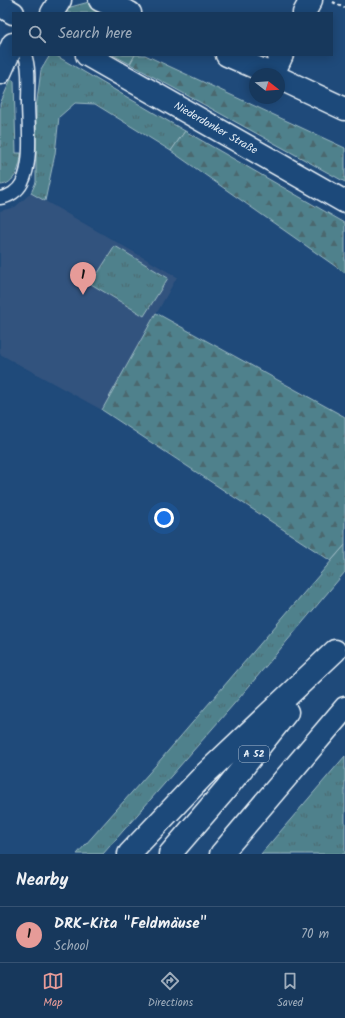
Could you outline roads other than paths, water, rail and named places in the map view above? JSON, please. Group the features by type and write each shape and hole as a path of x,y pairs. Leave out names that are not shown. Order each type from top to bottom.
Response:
{"main road":[{"path":"53,12 60,0"},
{"path":"100,0 128,12"},
{"path":"305,12 311,0"},
{"path":"0,6 12,12"},
{"path":"0,73 12,46"},
{"name":"Niederdonker Straße","path":"89,56 345,202"},
{"path":"229,56 258,68"},
{"path":"275,68 281,56"},
{"path":"285,81 345,109"},
{"path":"129,854 203,776 340,645"},
{"name":"A 52","path":"170,854 225,790 340,645"},
{"path":"221,854 345,708"},
{"path":"232,854 267,801"}],"lane":[{"path":"0,198 6,197 18,189 22,183 26,169 29,142 28,68 25,56"}],"place":[{"name":"DRK-Kita \"Feldmäuse\"","path":"83,295"}]}
